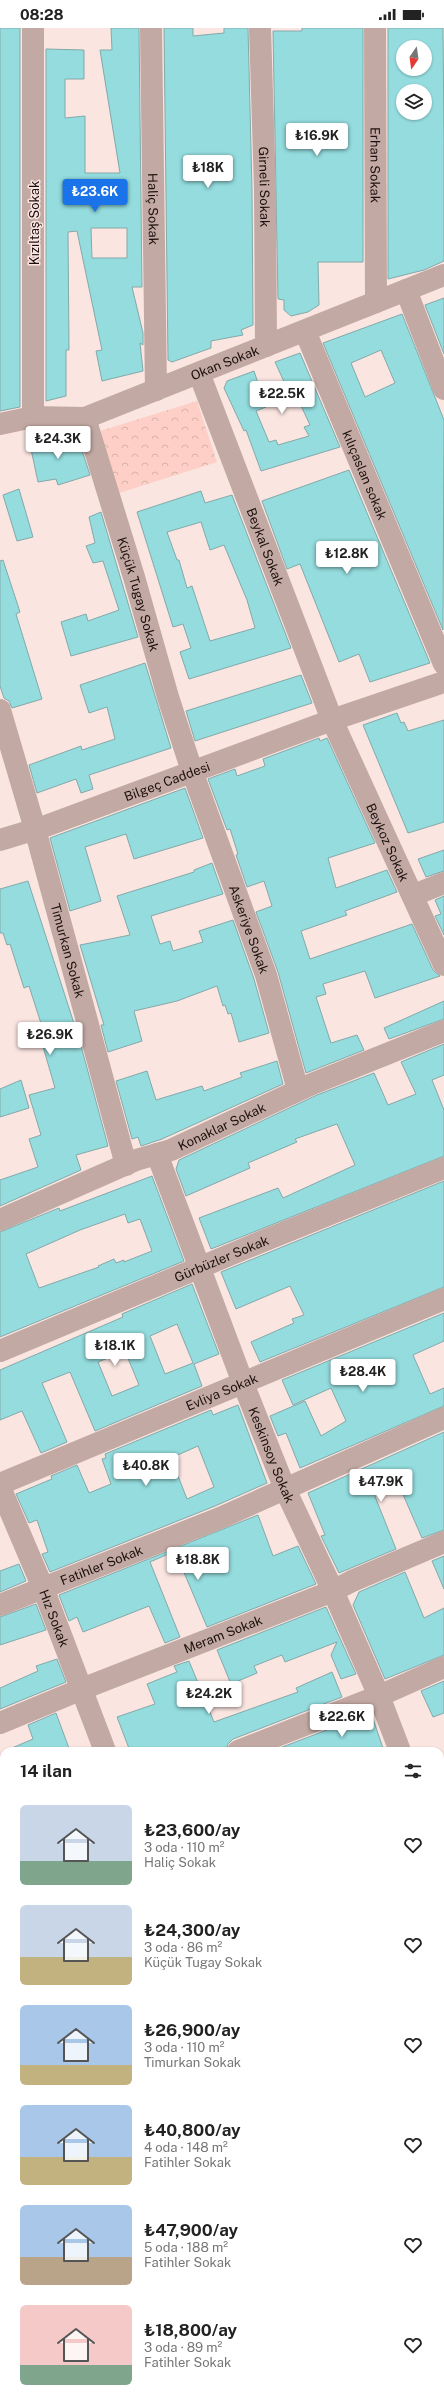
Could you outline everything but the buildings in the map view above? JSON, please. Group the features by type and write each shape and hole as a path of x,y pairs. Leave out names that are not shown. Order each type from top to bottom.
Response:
{"street":[{"name":"Kızıltaş Sokak","path":"33,28 33,417"},
{"name":"Haliç Sokak","path":"151,28 156,390"},
{"name":"Girneli Sokak","path":"260,28 265,190 266,346"},
{"name":"Erhan Sokak","path":"375,28 376,302"},
{"name":"Okan Sokak","path":"0,424 33,417 85,418 444,275"},
{"path":"406,290 444,389"},
{"name":"kılıçaslan sokak","path":"305,331 444,664"},
{"name":"Beykal Sokak","path":"199,373 332,720"},
{"name":"Küçük Tugay Sokak","path":"85,418 134,577 168,697 192,771"},
{"name":"Bilgeç Caddesi","path":"0,840 35,829 332,720 444,682"},
{"name":"Timurkan Sokak","path":"0,710 35,829 126,1165"},
{"name":"Beykoz Sokak","path":"332,720 414,895 444,965"},
{"name":"Askeriye Sokak","path":"192,771 266,975 298,1090"},
{"path":"414,895 444,883"},
{"name":"Konaklar Sokak","path":"0,1220 126,1165 171,1150 298,1090 444,1031"},
{"name":"Keskinsoy Sokak","path":"157,1154 243,1383 285,1489 333,1591 379,1696 398,1747"},
{"name":"Gürbüzler Sokak","path":"0,1351 444,1168"},
{"name":"Evliya Sokak","path":"0,1486 444,1299"},
{"name":"Fatihler Sokak","path":"0,1605 220,1518 444,1418"},
{"name":"Hız Sokak","path":"0,1486 43,1588 104,1747"},
{"name":"Meram Sokak","path":"0,1723 82,1689 333,1591 352,1581 444,1542"},
{"path":"248,1747 379,1696 444,1667"}],"green space":[{"path":"197,401 217,462 119,493 100,431"}]}
